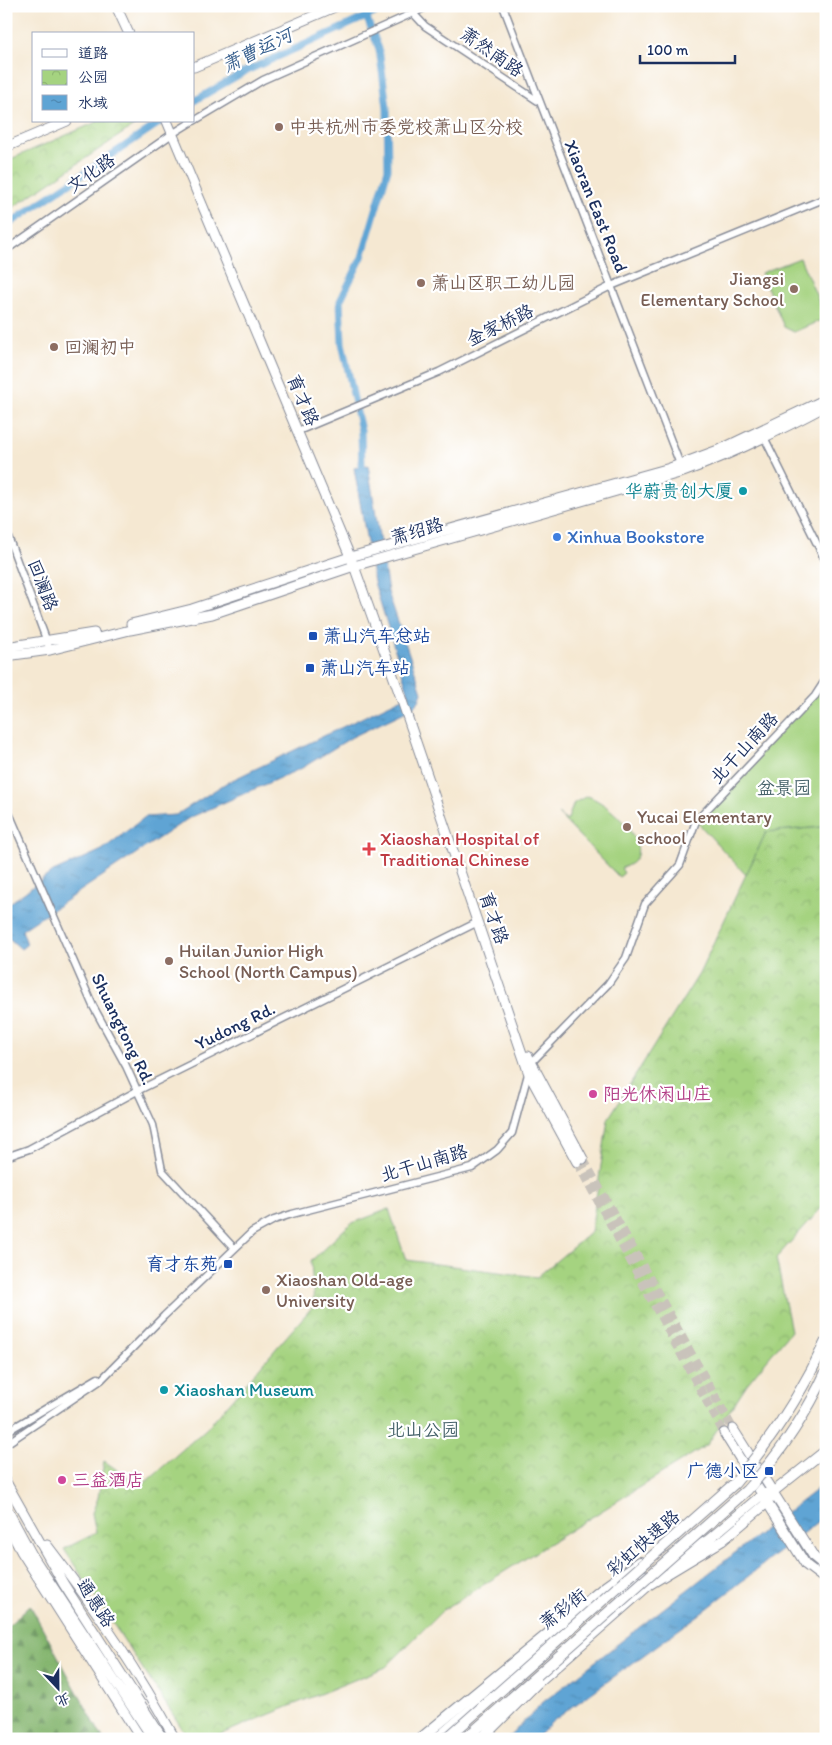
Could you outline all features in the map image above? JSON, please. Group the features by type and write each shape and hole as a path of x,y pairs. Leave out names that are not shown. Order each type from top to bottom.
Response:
{"highway":[{"name":"彩虹快速路","path":"446,1739 735,1483 761,1452 791,1408 826,1341"},
{"name":"彩虹快速路","path":"465,1739 747,1490 774,1460 799,1425 826,1372"},
{"path":"420,1739 605,1587 668,1543"},
{"path":"481,1739 502,1720 578,1640"}],"main road":[{"path":"116,6 128,32"},
{"path":"195,67 337,6"},
{"path":"6,147 65,122"},
{"name":"育才路","path":"167,122 354,566 529,1074 580,1161 509,1012"},
{"path":"6,647 79,636 192,609 350,557 366,558 387,547 682,468 826,399"},
{"name":"萧绍路","path":"6,656 50,650 130,630 212,614 354,566 366,558 386,557 682,468 728,456 826,406"},
{"path":"733,1429 773,1492 796,1551 806,1565 826,1580"},
{"path":"724,1433 768,1502 779,1510 814,1557 826,1566"},
{"name":"萧彩街","path":"475,1739 649,1586 722,1541 768,1502 773,1492 826,1450"},
{"name":"通惠路","path":"6,1482 63,1583 163,1739"},
{"name":"萧彩街","path":"436,1739 594,1604 708,1540 763,1494 773,1492"},
{"path":"18,1504 48,1547 71,1573 155,1701 175,1739"},
{"path":"6,1507 14,1536 21,1551 141,1739"},
{"name":"通惠路","path":"6,1507 32,1555 153,1739"}],"street":[{"name":"文化路","path":"195,120 263,80 384,25 411,10 429,6"},
{"name":"Xiaoran East Road","path":"503,6 538,101 682,468"},
{"name":"萧然南路","path":"411,10 424,26 538,101"},
{"name":"文化路","path":"6,250 172,134 192,122"},
{"name":"金家桥路","path":"298,432 439,372 611,286 826,198"},
{"path":"764,439 826,562"},
{"name":"回澜路","path":"6,531 50,650"},
{"name":"北干山南路","path":"6,1444 74,1400 111,1369 252,1232 274,1220 472,1168 497,1150 512,1133 532,1063 608,984 626,958 645,904 680,865 696,822 814,696 826,679"},
{"name":"Shuangtong Rd.","path":"6,806 93,1006 153,1125 162,1170 234,1248"},
{"name":"Yudong Rd.","path":"6,1157 29,1149 137,1091 478,922"},
{"path":"6,1432 111,1369"}],"green space":[{"path":"97,122 140,122 6,212 6,161"},
{"path":"800,258 826,318 794,332 784,327 761,273"},
{"name":"盆景园","path":"822,685 826,693 826,822 821,827 766,832 746,875 696,821"},
{"path":"587,796 608,808 619,818 629,829 636,841 638,852 633,861 621,868 624,873 619,877 558,814 567,821 574,803"},
{"name":"北山公园","path":"826,822 826,1203 776,1258 791,1331 747,1384 707,1445 443,1610 386,1667 209,1739 189,1739 64,1549 96,1533 92,1513 98,1498 104,1461 141,1486 206,1429 314,1305 311,1261 350,1224 389,1209 406,1260 537,1277 591,1232 608,1119 699,974 766,832 821,827"},
{"path":"30,1605 103,1739 6,1739 6,1628"}],"water":[{"path":"368,465 388,592 422,692 419,701 411,709 352,737 302,768 189,818 22,930 27,944 21,949 10,939 6,941 6,906 51,873 102,850 145,817 176,815 226,783 409,695 374,582 354,468"},
{"path":"826,1482 826,1516 703,1612 553,1721 535,1739 507,1739 542,1703"}],"waterway":[{"name":"萧曹运河","path":"195,100 244,72 390,6"},
{"path":"362,466 361,431 342,343 340,301 362,257 388,169 387,107 379,49 366,16"},
{"name":"萧曹运河","path":"6,226 161,122"}],"tunnel":[{"path":"583,1159 733,1429"},
{"path":"577,1162 724,1433"}],"place":[{"name":"中共杭州市委党校萧山区分校","path":"279,127"},
{"name":"萧山区职工幼儿园","path":"421,283"},
{"name":"Jiangsi Elementary School","path":"794,289"},
{"name":"回澜初中","path":"54,347"},
{"name":"华蔚贵创大厦","path":"743,491"},
{"name":"Xinhua Bookstore","path":"557,537"},
{"name":"萧山汽车总站","path":"313,636"},
{"name":"萧山汽车站","path":"310,668"},
{"name":"Yucai Elementary school","path":"627,827"},
{"name":"Xiaoshan Hospital of Traditional Chinese","path":"369,849"},
{"name":"Huilan Junior High School (North Campus)","path":"169,961"},
{"name":"阳光休闲山庄","path":"593,1094"},
{"name":"育才东苑","path":"228,1264"},
{"name":"Xiaoshan Old-age University","path":"266,1290"},
{"name":"Xiaoshan Museum","path":"164,1390"},
{"name":"广德小区","path":"769,1471"},
{"name":"三益酒店","path":"62,1480"}]}
